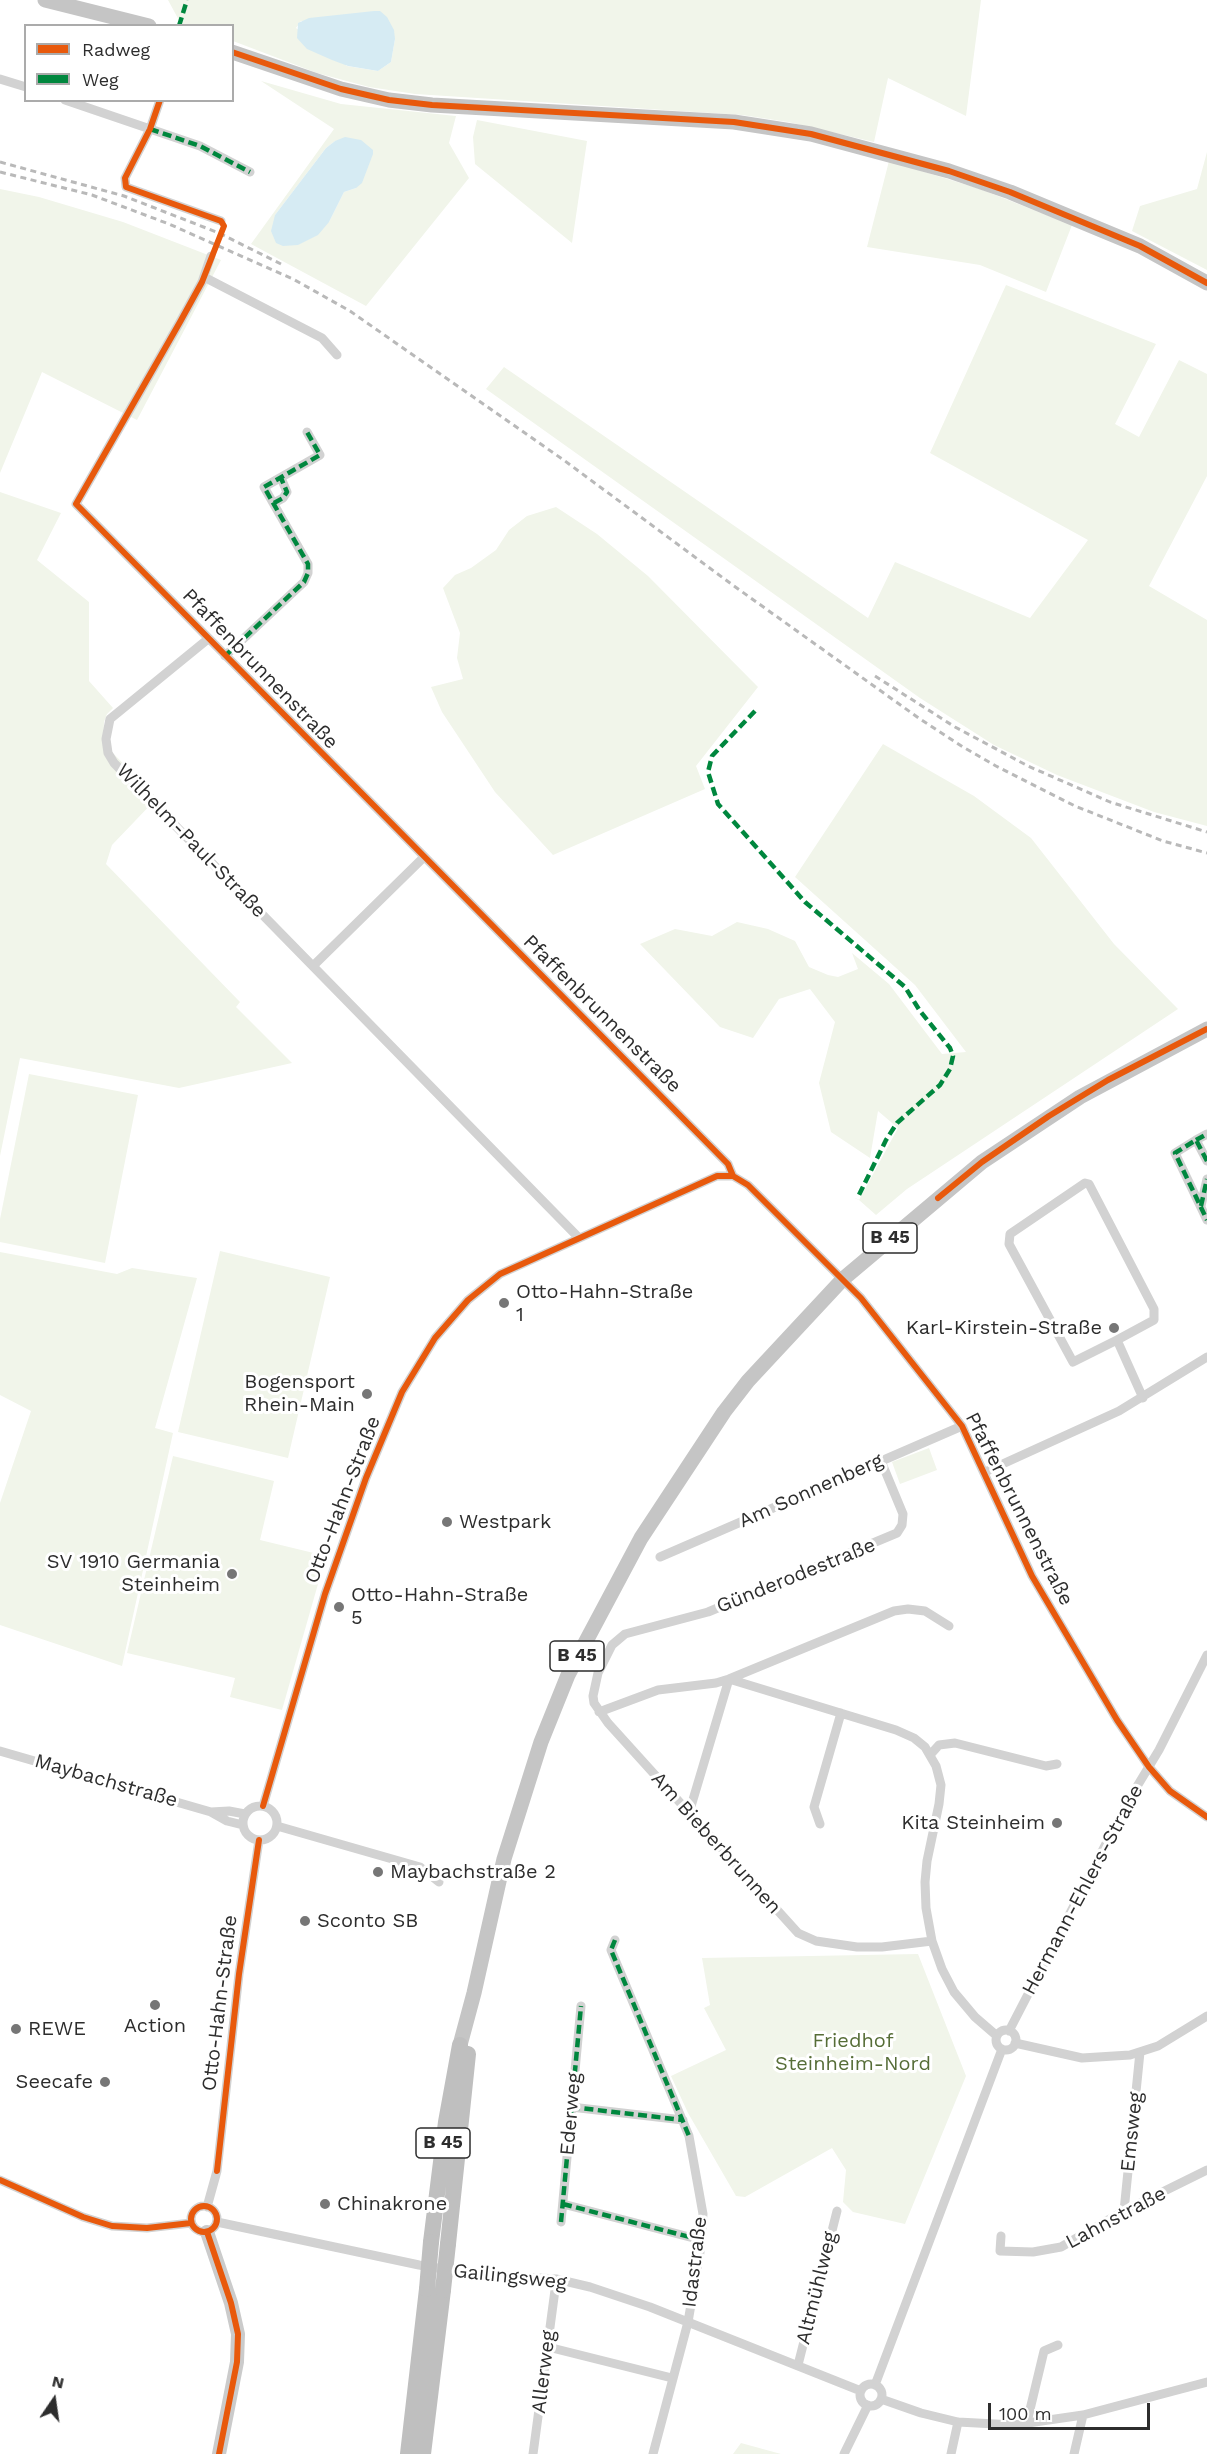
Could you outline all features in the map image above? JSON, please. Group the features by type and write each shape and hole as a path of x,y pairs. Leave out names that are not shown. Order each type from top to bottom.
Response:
{"highway":[{"name":"B 45","path":"423,2454 440,2243 446,2122 464,2045"},
{"name":"B 45","path":"408,2454 435,2289"}],"main road":[{"path":"45,0 141,24"},
{"path":"234,53 340,89 414,103 762,125 811,134 969,177 1140,246 1207,284"},
{"name":"B 45","path":"464,2045 501,1869 533,1764 568,1675 598,1615 652,1519 718,1420 748,1381 843,1279 974,1169 1049,1116 1108,1080 1207,1029"}],"street":[{"path":"0,79 24,86"},
{"path":"71,102 200,146 250,172"},
{"path":"159,102 150,129 125,178 126,187 221,221"},
{"name":"Pfaffenbrunnenstraße","path":"211,256 204,277 76,504 423,858 728,1164 733,1176 748,1185 843,1279 884,1326 962,1426 985,1472 1018,1549 1048,1606 1117,1720 1149,1767 1170,1791 1207,1817"},
{"path":"204,277 322,338 337,355"},
{"path":"225,656 304,582 309,568 264,487 320,455 307,432"},
{"path":"274,503 283,498 287,492 281,478"},
{"name":"Wilhelm-Paul-Straße","path":"208,639 110,719 106,734 108,753 118,769 133,785 579,1238"},
{"path":"313,966 423,858"},
{"path":"1207,1134 1177,1150 1175,1156 1207,1220"},
{"path":"1196,1140 1207,1161"},
{"name":"Otto-Hahn-Straße","path":"263,1806 335,1563 384,1434 417,1366 448,1322 484,1286 507,1271 717,1176 733,1176"},
{"path":"1201,1206 1207,1179"},
{"path":"1084,1183 1089,1184 1154,1309 1154,1320 1117,1340 1073,1362 1009,1244 1010,1234 1084,1183"},
{"path":"1117,1340 1143,1398"},
{"path":"985,1472 1143,1398 1207,1357"},
{"name":"Am Sonnenberg","path":"660,1557 962,1426"},
{"name":"Günderodestraße","path":"599,1712 594,1703 594,1684 612,1645 618,1638 635,1630 708,1612 897,1533 902,1525 903,1514 881,1461"},
{"path":"599,1712 658,1690 716,1683 729,1679 894,1611 908,1609 925,1611 949,1626"},
{"name":"Hermann-Ehlers-Straße","path":"1009,2031 1207,1654"},
{"path":"729,1679 907,1734 919,1742 930,1755 939,1777 941,1792 925,1882 926,1908 932,1941 954,1992 975,2017 997,2036 998,2045 1002,2049 1010,2049 1015,2043 1015,2036 1009,2031 1004,2031 997,2036"},
{"path":"689,1814 729,1679"},
{"name":"Am Bieberbrunnen","path":"599,1712 789,1924 802,1935 824,1942 857,1947 882,1947 932,1941"},
{"path":"820,1824 814,1807 841,1713"},
{"path":"930,1755 939,1745 955,1743 1046,1766 1057,1764"},
{"name":"Maybachstraße","path":"0,1750 211,1812 227,1821 243,1825"},
{"path":"263,1806 272,1811 276,1826 272,1835 259,1840 248,1835 243,1825 245,1814 252,1807 263,1806"},
{"name":"Maybachstraße","path":"211,1812 229,1811 245,1814"},
{"path":"276,1826 420,1867 439,1882"},
{"name":"Otto-Hahn-Straße","path":"207,2207 218,2163 230,2047 259,1840"},
{"name":"Idastraße","path":"615,1940 611,1950 683,2120 693,2151 703,2214 688,2322 653,2454"},
{"name":"Ederweg","path":"561,2222 581,2006"},
{"path":"1015,2043 1082,2058 1119,2056 1140,2052 1172,2039 1207,2016"},
{"path":"875,2385 1002,2049"},
{"name":"Emsweg","path":"1124,2211 1140,2052"},
{"path":"571,2107 683,2120"},
{"name":"Lahnstraße","path":"1000,2236 1000,2251 1024,2253 1051,2250 1069,2244 1124,2211 1207,2170"},
{"path":"0,2180 83,2217 112,2226 147,2228 191,2223"},
{"path":"563,2204 701,2240"},
{"path":"212,2227 195,2230 191,2223 193,2212 199,2207 207,2207 214,2211 212,2227 239,2344 219,2454"},
{"name":"Altmühlweg","path":"798,2365 837,2211"},
{"name":"Gailingsweg","path":"212,2227 449,2271 556,2279 624,2298 861,2391"},
{"name":"Allerweg","path":"534,2454 555,2290"},
{"path":"1027,2422 1044,2351 1058,2345"},
{"path":"548,2347 672,2378"},
{"path":"881,2398 921,2413 957,2422 999,2425 1083,2415 1207,2382"},
{"path":"869,2385 875,2385 882,2392 881,2398 877,2404 868,2405 862,2401 861,2391 869,2385"},
{"path":"844,2454 868,2405"},
{"path":"1074,2454 1083,2415"},
{"path":"951,2454 957,2422"}],"green space":[{"path":"168,0 981,0 966,116 888,78 874,142 788,122 742,115 415,94 369,87 317,73 234,41 234,24 181,24","holes":["301,21 395,39 391,62 378,71 347,66 296,28"]},
{"path":"261,81 341,104 456,116 449,143 469,178 366,306 251,244 334,129","holes":["335,141 356,188 344,192 329,222 275,215 326,148"]},
{"path":"477,120 587,141 572,243 475,164 473,137"},
{"path":"1207,152 1207,270 1132,231 1140,206 1197,189"},
{"path":"889,161 980,189 1072,225 1046,292 980,265 867,247"},
{"path":"0,189 39,197 123,222 221,260 137,420 42,372 0,473"},
{"path":"1006,285 1156,344 1115,424 1139,437 1179,360 1207,374 1207,476 1149,586 1207,620 1207,826 1154,812 1057,775 994,745 920,698 486,389 504,367 868,618 895,562 1030,618 1088,540 930,453"},
{"path":"0,492 61,513 37,560 89,602 89,681 113,708 107,714 104,722 103,743 157,798 112,845 106,864 240,1002 236,1007 292,1063 179,1088 20,1058 0,1156"},
{"path":"556,507 597,534 648,576 758,687 696,766 705,789 553,855 495,792 442,712 431,687 463,679 457,658 460,633 443,588 455,575 471,568 496,550 509,530 527,516"},
{"path":"883,744 974,796 1031,838 1114,944 1178,1009 907,1189 876,1215 859,1200 898,1128 878,1111 870,1158 831,1132 819,1083 835,1022 810,989 779,999 753,1038 720,1027 640,944 675,929 712,936 737,922 768,929 795,941 809,967 828,975 838,977 858,969 852,953 889,984 942,1054 966,1052 915,985 795,877"},
{"path":"29,1074 138,1095 105,1263 0,1242 0,1219"},
{"path":"220,1251 330,1277 288,1458 178,1432"},
{"path":"0,1252 117,1274 132,1268 197,1278 155,1428 173,1433 122,1666 0,1625 0,1503 31,1411 0,1395"},
{"path":"929,1448 937,1470 900,1484 892,1462"},
{"name":"SV 1910 Germania Steinheim","path":"173,1456 274,1481 260,1540 326,1556 282,1710 230,1697 235,1678 127,1653"},
{"name":"Friedhof Steinheim-Nord","path":"918,1954 966,2076 905,2224 853,2212 843,2202 846,2170 832,2148 745,2197 736,2196 688,2113 671,2076 726,2050 704,2008 710,2005 702,1958"},
{"path":"741,2443 781,2454 733,2454"}],"water":[{"path":"380,11 387,17 394,30 395,39 391,62 378,71 348,66 332,60 307,49 297,38 298,23 309,18"},
{"path":"345,137 361,140 373,150 362,183 344,192 329,222 318,235 298,245 283,246 276,243 271,231 275,215 326,148"}],"railway":[{"path":"0,162 124,196 219,233 281,264"},
{"path":"0,172 92,195 169,224 293,279 350,311 565,461 734,586 920,719 963,747 1075,806 1163,841 1207,853"},
{"path":"875,676 955,727 1028,766 1110,802 1207,832"}],"marked path":[{"path":"180,24 187,0"},
{"path":"150,129 200,146 250,172"},
{"path":"225,656 304,582 308,573 308,564 264,487 320,455 307,432"},
{"path":"274,503 283,498 287,492 281,478"},
{"path":"755,711 712,756 708,772 718,804 805,902 905,987 920,1011 950,1048 953,1056 950,1069 940,1085 897,1123 886,1140 857,1199"},
{"path":"1196,1140 1207,1134"},
{"path":"1207,1161 1196,1140 1175,1153 1207,1220"},
{"path":"1201,1206 1207,1179"},
{"path":"615,1940 611,1950 689,2136"},
{"path":"561,2222 581,2006"},
{"path":"571,2107 683,2120"},
{"path":"563,2204 701,2240"}],"cycle path":[{"path":"234,53 341,89 389,100 432,105 734,122 811,134 949,171 1010,192 1140,246 1207,283"},
{"path":"159,102 150,129 125,178 126,187 221,221 224,226 202,282 76,504 728,1164 733,1176 748,1185 861,1298 962,1426 1032,1576 1117,1720 1149,1767 1170,1791 1207,1817"},
{"path":"938,1198 982,1162 1049,1116 1108,1080 1207,1029"},
{"path":"263,1806 325,1594 366,1478 402,1392 435,1338 468,1300 500,1274 717,1176 733,1176"},
{"path":"217,2171 239,1974 259,1840"},
{"path":"0,2180 83,2217 112,2226 147,2228 191,2223"},
{"path":"204,2206 213,2210 217,2219 213,2228 204,2232 195,2228 191,2219 195,2210 204,2206"},
{"path":"207,2232 231,2303 238,2334 237,2362 219,2454"}],"place":[{"name":"Otto-Hahn-Straße 1","path":"504,1303"},
{"name":"Karl-Kirstein-Straße","path":"1114,1328"},
{"name":"Bogensport Rhein-Main","path":"367,1394"},
{"name":"Westpark","path":"447,1522"},
{"name":"SV 1910 Germania Steinheim","path":"232,1574"},
{"name":"Otto-Hahn-Straße 5","path":"339,1607"},
{"name":"Kita Steinheim","path":"1057,1823"},
{"name":"Maybachstraße 2","path":"378,1872"},
{"name":"Sconto SB","path":"305,1921"},
{"name":"Action","path":"155,2005"},
{"name":"REWE","path":"16,2029"},
{"name":"Seecafe","path":"105,2082"},
{"name":"Chinakrone","path":"325,2204"}]}
